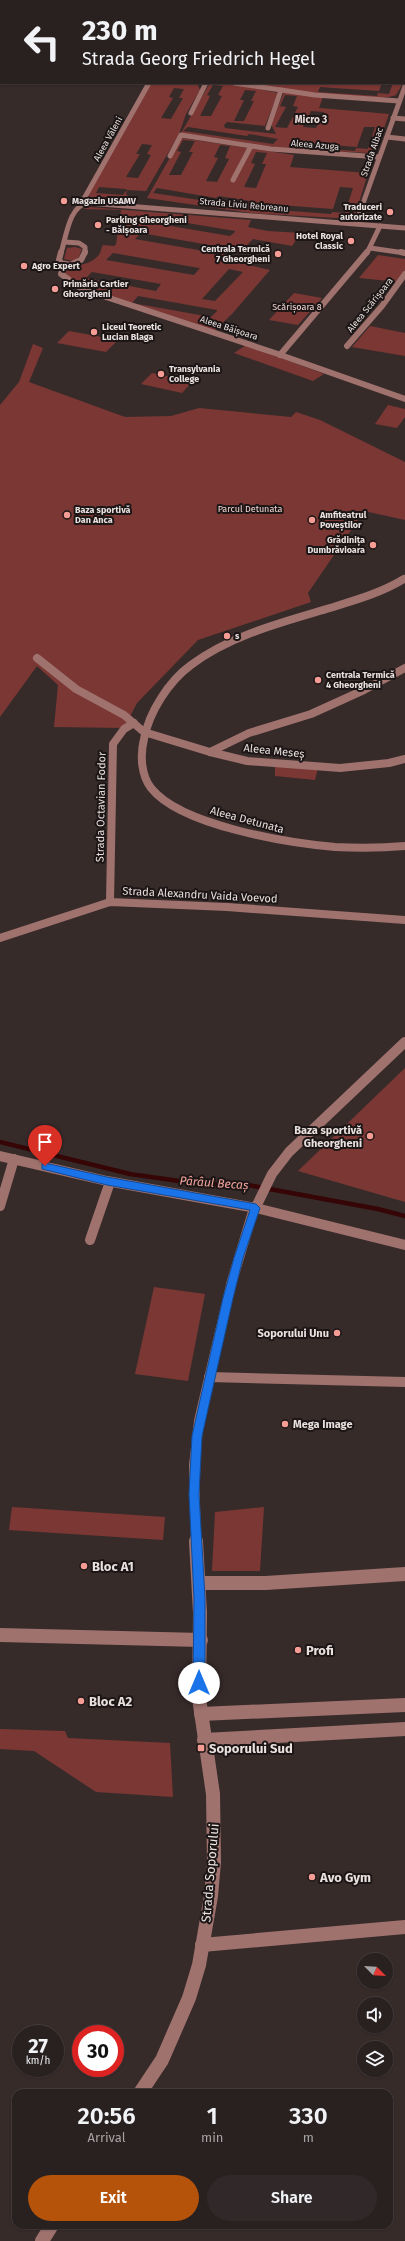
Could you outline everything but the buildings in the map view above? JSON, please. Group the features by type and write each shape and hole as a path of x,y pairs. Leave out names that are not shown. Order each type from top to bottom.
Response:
{"street":[{"name":"Aleea Văleni","path":"81,204 148,84"},
{"path":"190,113 205,84"},
{"path":"241,84 281,90 399,101"},
{"name":"Strada Albac","path":"356,224 405,86"},
{"path":"268,128 281,90"},
{"path":"393,118 405,119"},
{"name":"Aleea Azuga","path":"170,156 181,135 250,146 379,157"},
{"path":"387,137 405,139"},
{"path":"233,180 250,146"},
{"name":"Strada Liviu Rebreanu","path":"81,204 142,206 405,228"},
{"name":"Aleea Băișoara","path":"81,204 76,208 59,260 64,264 60,272 61,274 82,289 280,355 405,399"},
{"path":"280,355 363,259 380,226"},
{"path":"64,264 78,263 82,260 86,249 79,243 65,242"},
{"path":"370,248 405,253"},
{"name":"Aleea Scărișoara","path":"347,346 382,306 405,274"},
{"name":"Aleea Detunata","path":"405,578 366,597 273,625 230,642 189,666 165,696 144,732 142,750 147,780 163,799 191,815 268,838 297,843 351,848 405,846"},
{"path":"37,658 76,689 100,700 134,722 144,732"},
{"path":"210,752 249,733 311,714 364,690 405,668"},
{"name":"Strada Octavian Fodor","path":"110,902 113,744 124,729 134,722"},
{"name":"Aleea Meseș","path":"144,732 210,752 247,761 340,768 389,763 405,759"},
{"name":"Strada Alexandru Vaida Voevod","path":"0,938 110,902 227,907 405,920"},
{"name":"Strada Soporului","path":"143,2089 161,2061 178,2028 195,1975 202,1945 212,1876 214,1838 213,1791 204,1740 198,1670 201,1640 194,1464 197,1436 209,1377 238,1258 266,1185 282,1161 302,1139 405,1042"},
{"path":"0,1156 110,1182 258,1203 405,1246"},
{"path":"0,1206 14,1159"},
{"path":"90,1240 110,1182"},
{"path":"209,1377 405,1382"},
{"path":"199,1583 266,1583 405,1574"},
{"path":"0,1635 201,1640"},
{"path":"201,1714 405,1705"},
{"path":"204,1740 405,1729"},
{"path":"202,1945 405,1927"},
{"path":"42,2241 50,2229"}],"green space":[{"path":"149,84 197,84 200,90 186,114 179,134 146,191 127,190 126,195 136,198 135,202 86,198","holes":["174,88 184,89 179,98 183,98 171,119 161,118 173,98 169,97","142,144 152,145 147,154 151,155 138,178 126,177 140,154 136,154","99,187 126,189 127,190 123,195 96,193"]},
{"path":"209,84 239,85 278,93 265,126 227,122 224,125 225,128 276,134 271,124 284,92 323,97 319,108 389,114 378,146 370,153 287,149 181,133","holes":["213,85 223,86 218,95 222,96 211,116 200,116 210,96 207,95","245,90 256,91 251,101 254,101 244,121 234,121 244,100 240,100","285,95 297,96 293,106 298,107 287,128 275,127 286,107 280,106","311,111 324,112 316,128 303,127","188,127 278,139 273,144 183,131","364,127 375,127 368,149 356,148 355,151 292,146 294,142 357,147"]},
{"path":"253,84 382,84 379,91 320,87 318,92 377,96 378,93 389,94 393,84 402,84 396,95 384,98 346,97"},
{"path":"181,138 294,155 290,167 368,173 354,219 251,213 147,198","holes":["183,140 195,141 189,152 193,152 181,175 169,175 181,152 177,151","220,145 230,146 225,158 229,159 217,182 206,181 218,158 214,157","256,152 267,153 262,164 266,164 256,188 244,187 255,164 251,163","340,187 353,188 345,213 332,212 331,214 264,209 266,204 333,209","157,188 216,198 219,196 250,201 245,206 153,193"]},
{"path":"89,207 251,220 248,227 268,231 301,233 292,246 253,239 239,253 232,251 224,259 270,270 232,314 214,331 80,286 64,275 65,270 91,262 99,255 103,245 114,246 116,244 121,210 83,209","holes":["152,217 235,232 230,236 147,222","141,233 226,248 221,254 135,239","113,253 200,268 194,275 106,260","229,269 243,272 215,301 202,299","92,272 161,284 156,291 86,278","138,296 217,310 211,317 132,303"]},
{"path":"75,247 82,249 78,259 73,261 64,259 67,248"},
{"path":"378,255 405,259 405,270 399,282 359,278"},
{"name":"Scărișoara 8","path":"294,293 322,298 298,325 269,320"},
{"path":"370,326 405,333 405,356 352,347"},
{"path":"69,331 118,340 106,352 57,343"},
{"name":"Parcul Detunata","path":"33,344 43,348 29,382 125,417 171,416 199,408 291,417 296,412 320,420 405,462 405,520 364,511 308,593 311,602 198,640 137,703 124,728 54,727 58,685 37,666 0,717 0,405 19,382"},
{"path":"246,345 324,374 313,381 234,353"},
{"path":"152,373 193,381 182,393 141,384"},
{"path":"388,405 405,409 405,417 397,428 375,424"},
{"path":"275,766 318,768 315,780 275,776"},
{"name":"Baza sportivă Gheorgheni","path":"405,1068 405,1202 298,1171"},
{"path":"154,1287 205,1294 188,1381 135,1374"},
{"path":"12,1507 165,1517 163,1540 9,1530"},
{"path":"264,1507 260,1571 212,1571 215,1512"},
{"path":"0,1729 65,1731 68,1738 170,1743 173,1797 96,1792 34,1751 0,1749"}],"waterway":[{"name":"Pârâul Becaș","path":"0,1142 130,1174 200,1184 248,1185 378,1209 405,1216"}],"place":[{"name":"Magazin USAMV","path":"64,201"},
{"name":"Traduceri autorizate","path":"390,212"},
{"name":"Parking Gheorgheni - Băișoara","path":"98,225"},
{"name":"Hotel Royal Classic","path":"351,241"},
{"name":"Centrala Termică 7 Gheorgheni","path":"278,254"},
{"name":"Agro Expert","path":"24,266"},
{"name":"Primăria Cartier Gheorgheni","path":"55,289"},
{"name":"Liceul Teoretic Lucian Blaga","path":"94,332"},
{"name":"Transylvania College","path":"161,374"},
{"name":"Baza sportivă Dan Anca","path":"67,515"},
{"name":"Amfiteatrul Poveștilor","path":"312,520"},
{"name":"Grădinița Dumbrăvioara","path":"373,545"},
{"name":"s","path":"227,636"},
{"name":"Centrala Termică 4 Gheorgheni","path":"318,680"},
{"name":"Baza sportivă Gheorgheni","path":"370,1136"},
{"name":"Soporului Unu","path":"337,1333"},
{"name":"Mega Image","path":"285,1424"},
{"name":"Bloc A1","path":"84,1566"},
{"name":"Profi","path":"298,1650"},
{"name":"Bloc A2","path":"81,1701"},
{"name":"Soporului Sud","path":"201,1748"},
{"name":"Avo Gym","path":"312,1877"}],"district":[{"name":"Micro 3","path":"311,120"}],"route":[{"path":"45,1166 107,1181 256,1208 238,1258 209,1377 197,1436 194,1464 194,1494 200,1598 201,1640 198,1670 199,1683"}]}
